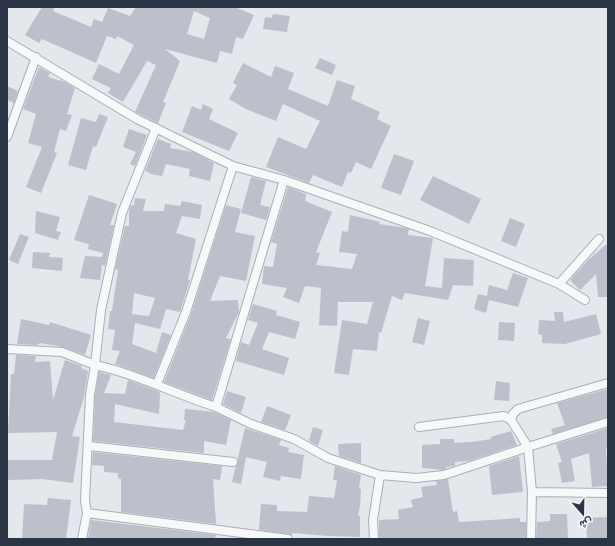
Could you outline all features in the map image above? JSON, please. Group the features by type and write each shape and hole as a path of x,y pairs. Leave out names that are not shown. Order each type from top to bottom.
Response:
{"street":[{"path":"7,41 36,57 137,119 233,166 284,180 430,231 559,284 585,300"},
{"path":"7,137 36,57"},
{"path":"82,539 87,513 85,500 90,395 95,365 100,310 122,212 156,128"},
{"path":"157,384 186,312 233,166"},
{"path":"216,407 284,180"},
{"path":"559,284 599,239"},
{"path":"7,349 62,352 95,365 157,384 190,399 216,407 251,424 294,439 328,458 380,474 416,478 444,474 608,422"},
{"path":"512,420 518,409 608,383"},
{"path":"419,427 504,416 512,420 528,447 532,492 532,539"},
{"path":"88,446 233,462"},
{"path":"374,539 373,520 380,474"},
{"path":"532,492 608,493"},
{"path":"87,513 288,539"}],"building":[{"path":"42,7 55,7 53,11 91,27 94,19 102,22 108,8 130,16 136,7 235,7 254,15 243,39 236,37 232,54 220,51 217,63 165,49 180,61 163,102 166,103 158,123 135,112 156,65 147,61 123,102 108,93 111,88 92,79 99,64 119,74 134,45 117,36 116,39 107,36 96,63 42,39 39,43 25,35","holes":["194,11 210,18 204,39 187,34"]},
{"path":"273,14 290,16 287,32 263,29 265,17 272,18"},
{"path":"320,58 336,65 332,75 315,68"},
{"path":"243,63 271,77 275,66 294,73 288,89 328,106 337,80 355,86 351,99 380,112 377,119 391,126 371,169 356,162 351,173 348,172 342,187 313,175 309,183 266,167 278,137 306,149 320,121 283,104 276,121 246,109 229,99 237,85 233,83"},
{"path":"39,67 50,73 48,77 65,82 75,88 67,114 72,115 66,131 60,129 54,152 57,153 41,193 26,187 42,147 28,143 36,114 23,109"},
{"path":"7,86 18,91 14,103 7,100"},
{"path":"203,104 213,109 209,119 238,133 229,151 182,132 192,106 201,110"},
{"path":"99,114 108,117 96,147 93,146 86,170 68,165 81,118 96,122"},
{"path":"129,129 147,135 135,166 130,164 136,152 123,147"},
{"path":"158,139 171,144 170,148 193,152 214,163 210,181 189,176 190,169 166,164 162,176 145,171"},
{"path":"394,154 414,161 401,195 381,188"},
{"path":"433,176 481,199 469,224 420,200"},
{"path":"251,177 266,181 260,205 270,207 266,220 241,213"},
{"path":"288,187 306,194 305,201 332,212 316,252 320,253 316,265 352,269 357,254 339,252 342,231 348,232 350,215 380,222 379,224 409,229 408,235 433,238 425,286 442,288 444,258 474,260 473,286 453,285 448,300 405,293 402,300 392,296 381,333 379,332 377,351 353,349 349,375 334,373 342,320 367,324 373,302 338,302 337,326 319,325 321,288 305,286 299,303 283,297 287,288 262,284 264,266 273,267 277,244 271,242"},
{"path":"89,195 117,204 110,225 114,225 105,266 102,265 100,280 80,278 85,256 102,257 103,253 88,249 89,244 74,240"},
{"path":"135,198 146,199 143,211 164,211 165,204 180,206 182,201 202,205 200,219 182,216 176,233 196,239 188,280 190,280 180,312 166,309 160,329 135,323 132,344 156,353 162,332 171,335 154,378 115,364 120,351 112,350 115,330 108,329 118,270 115,269 125,226 129,226 129,210 131,205 134,205","holes":["134,293 155,298 149,316 132,314"]},
{"path":"226,205 241,209 235,232 255,236 246,281 220,276 210,301 238,300 239,312 226,338 231,339 212,400 164,382 191,314"},
{"path":"36,211 60,217 56,231 61,232 58,240 35,233"},
{"path":"510,218 525,224 516,247 501,241"},
{"path":"20,234 29,237 18,264 9,260"},
{"path":"608,243 608,297 598,297 596,274 580,290 570,280 589,259"},
{"path":"33,252 50,253 49,257 63,258 62,271 32,268"},
{"path":"513,273 528,278 518,307 489,300 486,313 474,309 478,294 487,296 489,285 507,290"},
{"path":"253,304 277,311 276,315 300,322 295,339 269,332 262,349 289,358 284,375 236,361 241,342 249,345 258,323 248,320"},
{"path":"554,312 563,312 564,322 596,314 601,334 565,344 542,343 542,335 538,334 539,320 555,321"},
{"path":"418,318 430,321 424,345 412,342"},
{"path":"21,319 49,325 50,322 91,335 85,355 63,347 40,343 37,345 17,344"},
{"path":"499,322 515,323 514,341 498,340"},
{"path":"16,355 36,356 35,362 50,361 53,400 65,360 82,366 81,368 88,371 84,397 72,436 80,437 73,483 42,479 7,480 7,460 52,460 57,432 8,433 11,374 14,374"},
{"path":"99,372 111,375 104,393 125,394 128,380 160,392 159,414 115,404 114,422 183,430 186,420 184,420 185,409 214,412 231,420 226,445 204,441 204,453 93,441 95,396"},
{"path":"496,381 510,383 509,401 494,400"},
{"path":"608,389 608,417 553,434 551,429 565,425 557,403"},
{"path":"227,391 246,397 241,413 223,404"},
{"path":"267,406 291,415 285,430 261,422"},
{"path":"313,427 323,430 318,446 309,441"},
{"path":"245,428 281,440 279,445 289,448 288,452 304,455 301,479 281,476 280,481 263,477 267,462 246,457 241,484 232,482"},
{"path":"608,428 608,447 606,448 608,486 592,487 589,453 571,459 575,481 562,483 558,463 562,462 556,444"},
{"path":"511,431 517,445 469,461 455,462 455,466 446,467 447,468 443,470 422,468 422,445 440,444 440,439 454,439 454,443 472,442 491,439 491,437"},
{"path":"361,443 361,463 339,456 338,444"},
{"path":"93,452 222,466 220,480 213,479 216,524 121,512 121,479 118,478 118,473 104,472 104,466 92,465"},
{"path":"519,456 523,492 492,495 489,466"},
{"path":"335,466 361,475 359,488 361,489 360,506 358,516 360,516 360,537 292,533 292,536 289,534 259,530 261,504 277,505 277,511 307,512 309,496 334,498 337,480 333,480"},
{"path":"448,479 453,512 457,511 459,522 520,518 520,522 526,522 526,539 379,539 379,520 399,519 398,510 413,507 411,500 423,497 421,487 437,485 436,481"},
{"path":"48,498 71,500 66,539 22,539 24,504 47,505"},
{"path":"550,514 567,514 568,539 536,539 537,522 550,521"},
{"path":"608,517 608,538 587,538 586,518"},
{"path":"91,520 216,535 215,539 88,539"}]}
